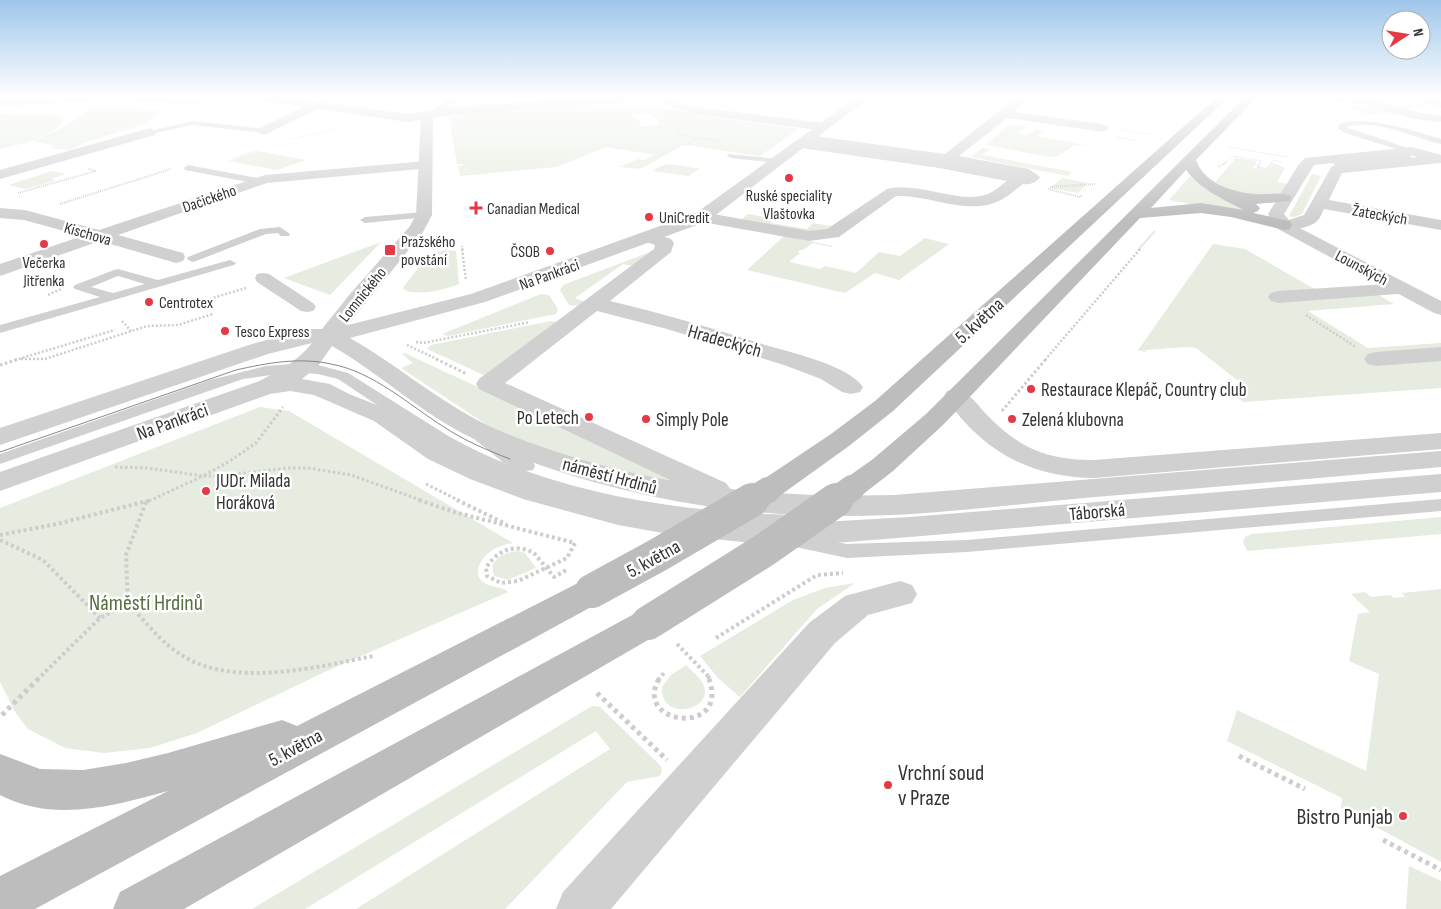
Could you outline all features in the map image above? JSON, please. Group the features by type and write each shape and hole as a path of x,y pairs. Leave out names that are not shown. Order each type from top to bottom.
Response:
{"main road":[{"name":"5. května","path":"0,902 592,591 658,555 768,490 884,406 1178,138"},
{"name":"5. května","path":"137,909 662,633 763,551 852,488 910,442 1210,138"},
{"path":"1189,160 1190,167 1197,174 1223,192 1284,225"},
{"path":"1223,192 1255,199 1284,198"},
{"path":"1135,214 1201,208 1231,212 1284,225"},
{"path":"0,773 7,778 33,787 84,789 110,786 248,750 387,699"}],"street":[{"path":"0,176 128,138"},
{"path":"424,215 425,138"},
{"name":"Na Pankráci","path":"0,437 260,349 307,336 329,336 478,298 650,237 702,217 809,138"},
{"path":"942,161 973,138"},
{"path":"702,217 809,236 823,236 833,233 892,192 906,191 955,200 981,201 995,197 1020,179 942,161 805,141"},
{"path":"1410,154 1440,159 1335,169 1311,218 1296,224 1284,225 1276,214 1297,166 1314,161 1410,154"},
{"name":"Dačického","path":"0,270 258,181 426,165"},
{"name":"Žateckých","path":"1321,199 1441,217"},
{"name":"Žateckých","path":"1321,199 1441,225"},
{"name":"Kischova","path":"0,213 25,215 184,258"},
{"name":"Lomnického","path":"329,336 357,298 417,228 424,215"},
{"name":"Lounských","path":"1284,225 1441,308"},
{"path":"488,384 662,252 665,243 650,237"},
{"path":"263,278 308,307"},
{"path":"1278,297 1404,289"},
{"name":"Hradeckých","path":"594,304 712,335 780,356 838,377 851,387"},
{"path":"313,376 310,361 329,336"},
{"name":"náměstí Hrdinů","path":"329,336 349,346 458,420 492,437 559,463 619,481 654,488 788,505 856,507 924,503"},
{"path":"1376,359 1441,354"},
{"name":"náměstí Hrdinů","path":"266,387 296,384 313,376 340,399 383,416 447,457 480,473 533,492 618,515 674,525 753,532"},
{"name":"náměstí Hrdinů","path":"488,384 716,490"},
{"name":"Na Pankráci","path":"0,482 266,387"},
{"path":"956,396 979,423 1000,442 1026,457 1067,469 1094,469 1441,441"},
{"name":"Táborská","path":"924,503 1441,459"},
{"name":"Táborská","path":"753,532 822,533 910,528 1441,483"},
{"path":"580,909 822,633 857,605 903,593"}],"lane":[{"path":"1368,138 1410,154"},
{"path":"1429,138 1441,142"},
{"path":"1297,166 1322,164 1335,169 1410,154"},
{"path":"731,156 778,161"},
{"path":"188,168 258,181"},
{"path":"365,220 424,215"},
{"path":"184,258 264,230 280,230 285,234"},
{"path":"0,330 230,263"},
{"path":"114,297 78,287 118,272 158,284"},
{"path":"0,459 227,380 267,370 313,376 343,376 429,432 473,455 526,476 586,494 652,508 722,519 884,521 1441,475"},
{"path":"458,420 510,460 587,484 641,496 730,510 790,513 895,510 1441,466"},
{"path":"533,492 586,494"},
{"path":"753,532 847,551 939,548 1441,505"}],"path":[{"path":"685,145 696,138"},
{"path":"226,160 260,149"},
{"path":"1217,168 1226,163 1232,156 1262,161 1257,167 1267,169 1274,160 1297,166"},
{"path":"25,215 175,168"},
{"path":"1080,197 1048,188 1095,184"},
{"path":"1002,411 1158,227"},
{"path":"462,246 467,288"},
{"path":"206,300 242,290"},
{"path":"1278,297 1376,359"},
{"path":"21,359 46,359 147,326 178,325 212,314"},
{"path":"416,342 423,343 536,320"},
{"path":"122,321 131,331"},
{"path":"0,365 115,330"},
{"path":"407,345 488,384"},
{"path":"0,535 57,524 146,502 203,476 230,461 256,443 287,403"},
{"path":"110,467 147,468 203,476 220,476 288,468 331,471 372,481 454,512 575,544 567,558 518,581 501,583 487,576 486,568 490,560 505,550 524,548 534,553 554,577"},
{"path":"426,484 514,528"},
{"path":"146,502 126,555 128,603 178,652 190,660 218,668 246,671 299,670 372,656"},
{"path":"0,540 43,560 100,618"},
{"path":"716,638 817,576"},
{"path":"2,715 100,618 128,603"},
{"path":"662,633 708,676 715,688 711,705 697,717 678,718 664,713 657,708 654,701 655,687 665,672"},
{"path":"597,693 669,762"},
{"path":"1239,756 1305,788"},
{"path":"1384,840 1441,870"}],"green space":[{"path":"0,138 37,138 25,143 0,149"},
{"path":"40,138 98,138 69,150 51,148 56,146 34,141"},
{"path":"453,138 785,138 760,156 684,145 640,169 619,167 638,159 644,160 655,155 607,147 556,167 460,176 458,166 464,165 457,164"},
{"path":"994,138 1050,138 1091,146 1075,145 1058,156 1050,157 986,145"},
{"path":"982,148 990,149 982,155 1072,172 1068,176 971,157"},
{"path":"258,151 306,160 277,170 228,161"},
{"path":"1236,158 1257,161 1253,168 1268,170 1274,163 1285,168 1277,182 1288,184 1281,194 1275,196 1236,194 1215,182"},
{"path":"671,164 700,169 688,176 652,171 663,165"},
{"path":"52,171 66,174 51,179 57,180 26,189 8,185"},
{"path":"1312,174 1321,176 1302,214 1294,217 1289,216"},
{"path":"1190,176 1209,188 1266,219 1169,200"},
{"path":"1062,178 1088,183 1078,193 1050,188"},
{"path":"748,214 775,219 771,223 807,229 813,223 831,226 825,230 813,232 741,220"},
{"path":"784,236 833,246 813,243 800,250 798,252 800,253 789,262 820,269 825,266 856,273 879,252 900,256 925,238 949,244 899,280 875,273 845,293 747,270"},
{"path":"381,242 330,295 284,278"},
{"path":"1213,244 1245,249 1323,294 1373,292 1394,304 1308,311 1368,348 1441,343 1441,388 1243,402 1228,390 1245,389 1239,384 1241,383 1196,348 1145,350 1146,352 1138,350"},
{"path":"444,250 456,251 459,284 427,292 406,291 403,288 426,257"},
{"path":"653,251 633,266 623,264 575,298 585,302 580,306 569,305 560,290 563,285"},
{"path":"541,294 549,295 558,309 556,314 448,336 442,334"},
{"path":"551,321 556,322 486,376 427,349 431,345"},
{"path":"405,353 691,485 597,470 493,429 401,368 413,363 402,354"},
{"name":"Náměstí Hrdinů","path":"260,407 289,411 513,543 490,552 479,565 478,570 478,575 486,584 508,592 329,670 197,733 150,748 104,753 65,748 28,729 15,712 0,682 0,508"},
{"path":"1441,517 1441,534 1247,551 1243,542 1245,537 1252,534"},
{"path":"518,551 525,553 536,568 508,580 494,576 492,566 497,559 507,553"},
{"path":"855,583 817,609 740,697 719,679 700,656 793,600 825,588"},
{"path":"1441,589 1441,862 1341,808 1342,798 1227,741 1237,710 1366,771 1379,674 1349,661 1358,614 1370,612 1351,594 1365,592 1371,597 1391,595 1394,598 1405,597 1402,593"},
{"path":"686,665 703,683 705,695 701,702 694,707 677,709 669,705 664,698 662,687 671,675"},
{"path":"592,706 600,707 661,766 660,776 627,782 505,909 356,909 610,749 596,731 305,909 252,909"},
{"path":"1409,866 1441,881 1441,909 1406,909"}],"tram line":[{"path":"0,452 236,370 271,363 307,361 331,364 362,374 390,390 460,437 510,459"}],"place":[{"name":"Ruské speciality Vlaštovka","path":"789,178"},
{"name":"Canadian Medical","path":"476,208"},
{"name":"UniCredit","path":"649,217"},
{"name":"Večerka Jitřenka","path":"44,244"},
{"name":"Pražského povstání","path":"390,250"},
{"name":"ČSOB","path":"550,251"},
{"name":"Centrotex","path":"149,302"},
{"name":"Tesco Express","path":"225,331"},
{"name":"Restaurace Klepáč, Country club","path":"1031,389"},
{"name":"Po Letech","path":"589,417"},
{"name":"Simply Pole","path":"646,419"},
{"name":"Zelená klubovna","path":"1012,419"},
{"name":"JUDr. Milada Horáková","path":"206,491"},
{"name":"Vrchní soud v Praze","path":"888,785"},
{"name":"Bistro Punjab","path":"1403,816"}]}
